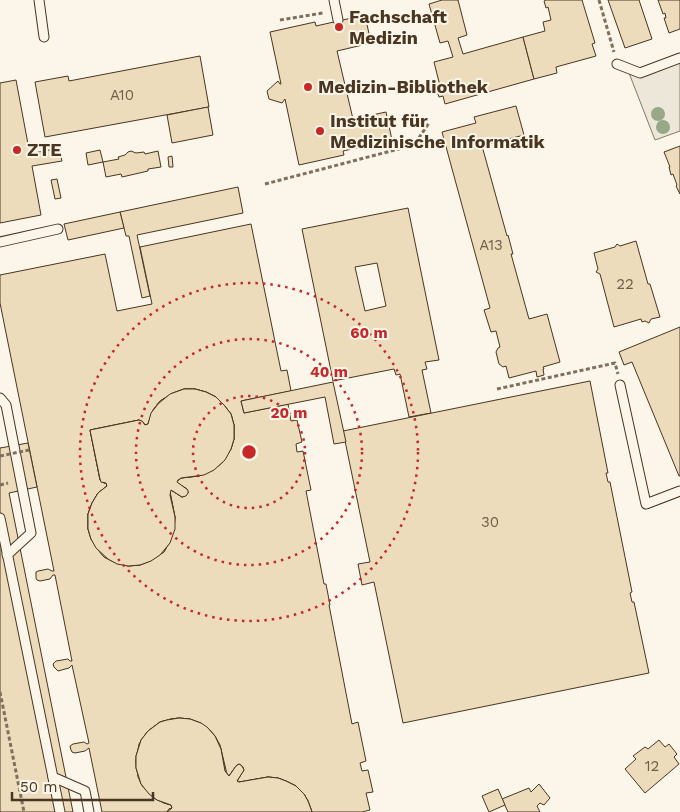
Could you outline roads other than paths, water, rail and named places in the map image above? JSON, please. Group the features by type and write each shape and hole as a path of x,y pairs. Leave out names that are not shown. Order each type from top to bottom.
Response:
{"lane":[{"path":"39,0 44,37"},
{"path":"335,4 338,20"},
{"path":"617,64 640,73 680,58"},
{"path":"0,242 58,229"},
{"path":"620,385 646,504 680,491"},
{"path":"0,398 6,405 31,534 7,555"},
{"path":"0,518 60,812"},
{"path":"53,776 85,791 90,812"}],"place":[{"name":"Fachschaft Medizin","path":"339,27"},
{"name":"Medizin-Bibliothek","path":"308,87"},
{"name":"Institut für Medizinische Informatik","path":"320,131"},
{"name":"ZTE","path":"17,150"}]}
